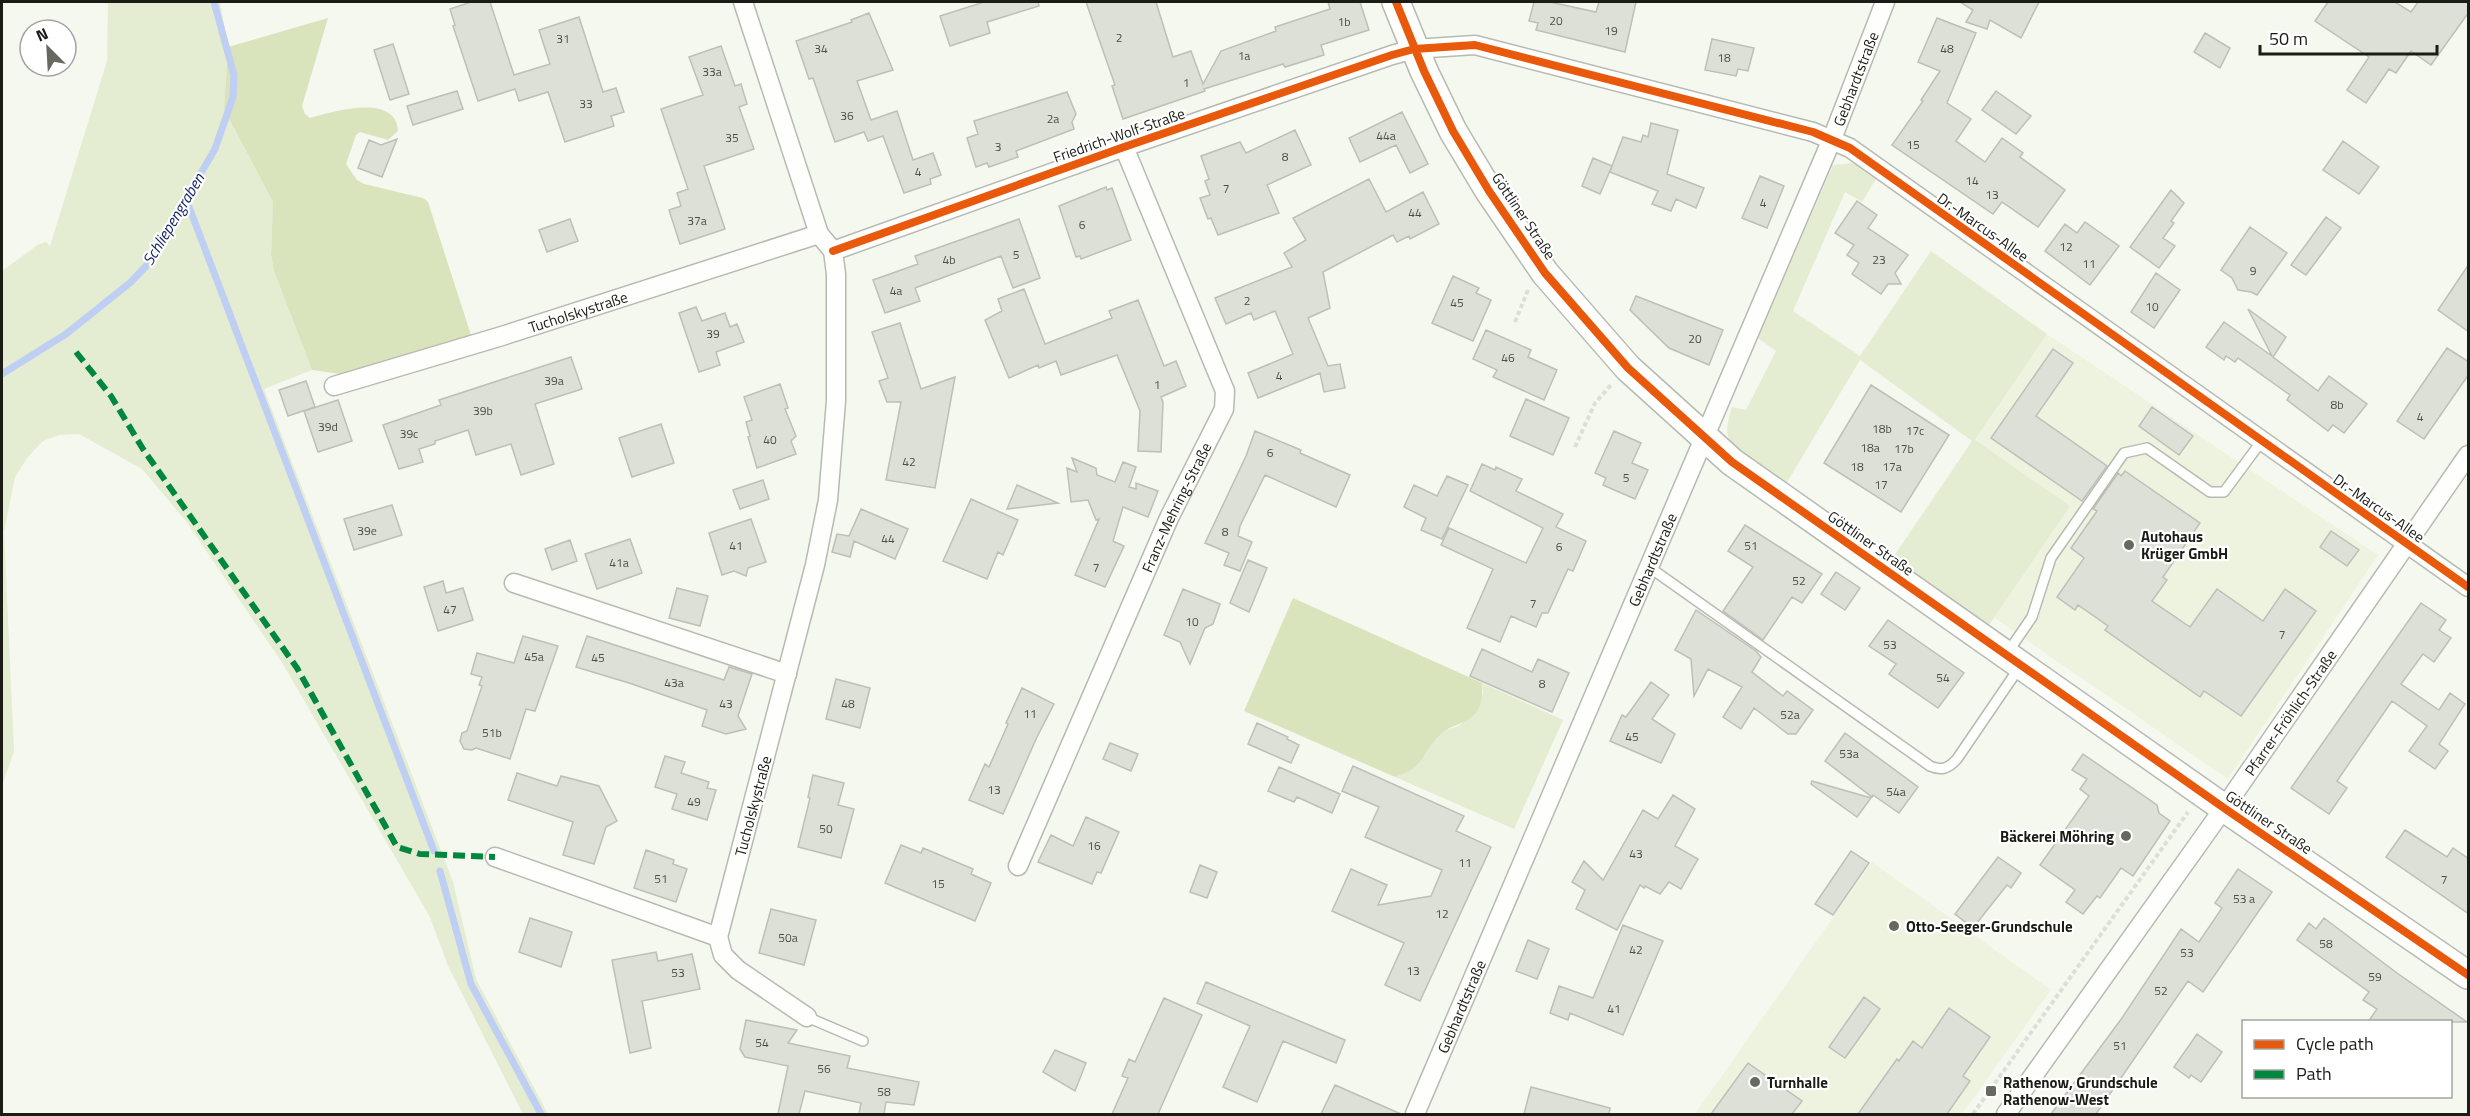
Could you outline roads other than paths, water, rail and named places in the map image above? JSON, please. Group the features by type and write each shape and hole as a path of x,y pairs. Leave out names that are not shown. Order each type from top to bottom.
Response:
{"street":[{"path":"743,2 819,234 833,251"},
{"name":"Göttliner Straße","path":"1396,2 1414,49 1454,131 1489,190 1545,273 1628,368 1705,438 1732,462 2224,808 2469,975"},
{"name":"Gebhardtstraße","path":"1415,1114 1833,139 1885,2"},
{"name":"Dr.-Marcus-Allee","path":"1414,49 1475,45 1833,139 1850,148 2261,442 2469,587"},
{"name":"Friedrich-Wolf-Straße","path":"833,251 1124,147 1414,49"},
{"name":"Franz-Mehring-Straße","path":"1018,866 1169,518 1224,409 1225,392 1124,147"},
{"name":"Tucholskystraße","path":"334,386 492,339 819,234"},
{"name":"Tucholskystraße","path":"718,937 815,565 828,500 836,401 836,274 833,251"},
{"name":"Pfarrer-Fröhlich-Straße","path":"2006,1114 2224,808 2469,455"},
{"path":"514,583 787,674"},
{"path":"495,857 718,937 723,955 738,970 807,1017"}],"lane":[{"path":"1649,567 1930,766 1938,769 1951,765 1957,759 2014,659 2032,617 2051,558 2124,453 2147,448 2210,492 2224,492 2261,442"},
{"path":"807,1017 863,1041"}],"waterway":[{"name":"Schliepengraben","path":"2,374 66,334 131,282 148,264 215,149 233,97 234,75 214,2"},
{"path":"186,199 434,851"},
{"path":"440,871 471,984 541,1114"}],"place":[{"name":"Autohaus Krüger GmbH","path":"2129,545"},
{"name":"Bäckerei Möhring","path":"2126,836"},
{"name":"Otto-Seeger-Grundschule","path":"1894,926"},
{"name":"Turnhalle","path":"1755,1082"},
{"name":"Rathenow, Grundschule Rathenow-West","path":"1991,1091"}]}
